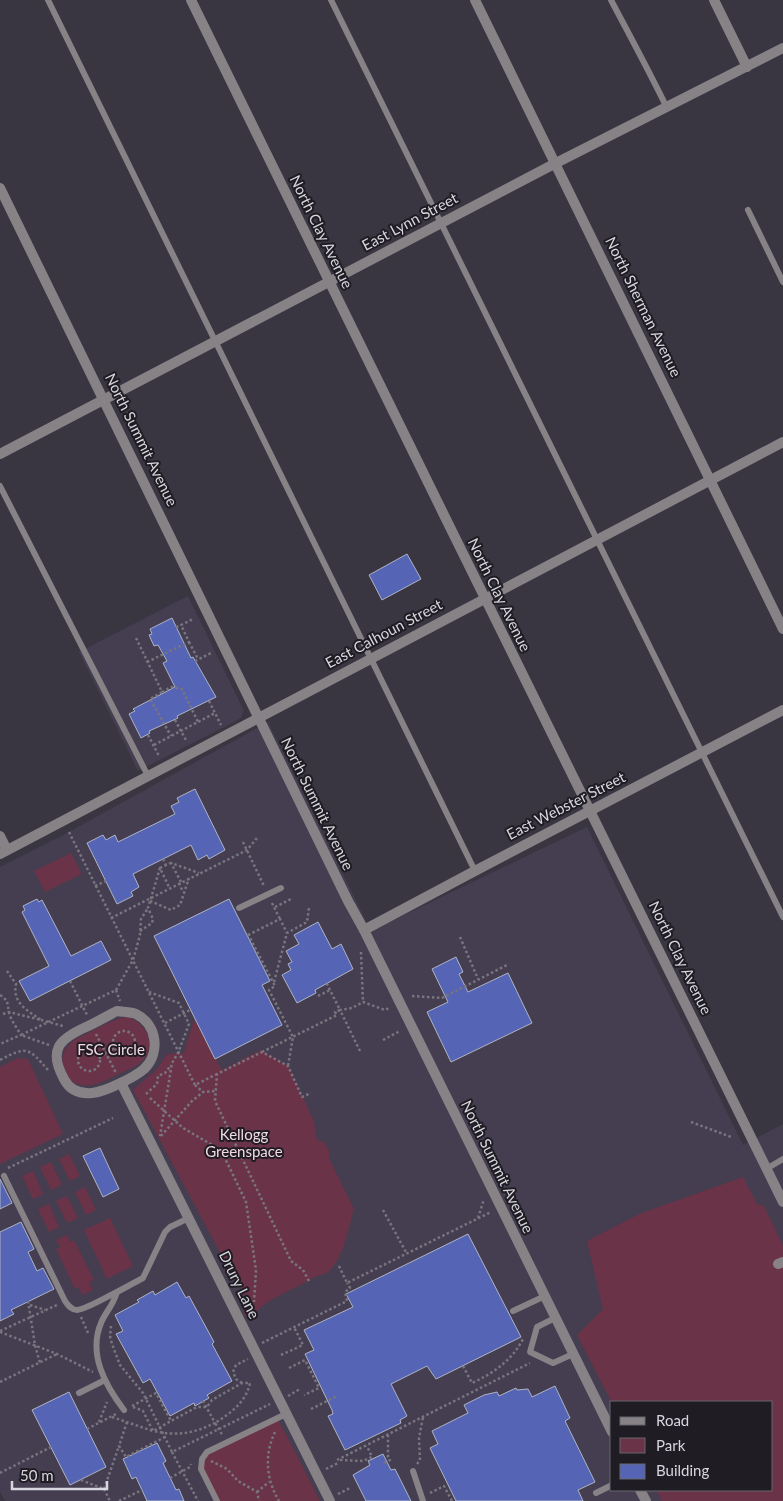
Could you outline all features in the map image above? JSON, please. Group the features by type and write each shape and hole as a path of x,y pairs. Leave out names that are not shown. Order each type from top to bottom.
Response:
{"street":[{"name":"North Clay Avenue","path":"191,0 328,282 783,1202"},
{"name":"North Sherman Avenue","path":"475,0 783,629"},
{"path":"714,0 747,67"},
{"name":"East Lynn Street","path":"0,454 441,223 783,48"},
{"name":"North Summit Avenue","path":"0,188 348,901 610,1428"},
{"name":"East Calhoun Street","path":"4,852 783,442"},
{"name":"East Webster Street","path":"364,930 783,710"},
{"path":"0,836 4,852"},
{"path":"117,1011 134,1013 145,1019 152,1029 155,1038 155,1049 144,1069 119,1079 94,1093 82,1093 72,1090 66,1085 57,1064 56,1055 67,1036 117,1011"},
{"name":"Drury Lane","path":"119,1079 286,1414 333,1498"}],"lane":[{"path":"48,0 475,871"},
{"path":"331,0 783,917"},
{"path":"611,0 667,108"},
{"path":"748,210 783,282"},
{"path":"0,486 148,776"},
{"path":"239,908 281,888"},
{"path":"766,1169 783,1159"},
{"path":"2,1174 65,1301 70,1308 77,1310 118,1292 143,1278 166,1232 189,1218"},
{"path":"118,1292 100,1324 95,1348 111,1393 124,1410"},
{"path":"514,1312 544,1296"},
{"path":"556,1318 537,1327 530,1352 553,1363 573,1354"},
{"path":"79,1393 105,1379"},
{"path":"217,1501 201,1469 206,1452 286,1414"},
{"path":"413,1471 422,1499"},
{"path":"596,1493 610,1486"}],"path":[{"path":"176,627 193,619"},
{"path":"181,625 197,660 211,653"},
{"path":"136,638 162,692"},
{"path":"147,662 190,642"},
{"path":"170,736 150,699 171,687 182,689 198,722"},
{"path":"209,701 220,724"},
{"path":"154,745 215,713"},
{"path":"175,720 187,742"},
{"path":"148,734 160,756"},
{"path":"69,832 166,1023 178,1053 195,1085 203,1092"},
{"path":"111,918 247,850 257,838"},
{"path":"243,842 247,850"},
{"path":"163,859 166,865"},
{"path":"0,1044 116,990 133,960 141,919 148,908 160,868 171,863 200,873"},
{"path":"171,863 184,894"},
{"path":"160,868 170,887"},
{"path":"150,902 171,910 180,905 189,878"},
{"path":"95,886 106,881"},
{"path":"275,907 291,900"},
{"path":"140,930 145,929 152,923 153,919 148,908"},
{"path":"287,933 307,922 309,908"},
{"path":"274,983 248,935 280,919 287,933 274,983 275,986 269,990 293,1037 288,1066 302,1097 311,1093"},
{"path":"460,937 478,979"},
{"path":"361,952 363,1002"},
{"path":"412,996 442,998 507,965"},
{"path":"7,971 16,984 14,993 18,1001 26,1010 41,1020"},
{"path":"70,981 88,1015"},
{"path":"327,984 360,1051"},
{"path":"116,990 120,1002"},
{"path":"318,996 330,990"},
{"path":"146,1094 157,1084 158,1076 165,1073 172,1064 188,1024 179,1003 149,992"},
{"path":"0,995 6,999 10,1007 9,1012 21,1035 50,1045"},
{"path":"195,1085 337,1015 334,1012 352,1008 363,1002 385,1010 389,1008"},
{"path":"166,1023 190,1010"},
{"path":"3,1014 9,1012 65,1026"},
{"path":"94,1030 119,1079"},
{"path":"123,1031 132,1035 135,1042 130,1051 123,1053 115,1048 113,1040 116,1034 123,1031"},
{"path":"383,1040 400,1031"},
{"path":"99,1057 115,1048"},
{"path":"0,1060 20,1050 29,1052 36,1056 49,1071"},
{"path":"85,1050 95,1051 99,1057 99,1064 95,1069 84,1070 79,1065 80,1055 85,1050"},
{"path":"262,1052 288,1066"},
{"path":"172,1064 160,1138 203,1092 216,1091"},
{"path":"217,1074 215,1101 291,1261 303,1270 309,1281"},
{"path":"150,1098 183,1128 221,1150 246,1202 256,1270 254,1302"},
{"path":"2,1174 113,1118"},
{"path":"691,1122 732,1137"},
{"path":"477,1219 484,1199"},
{"path":"383,1210 407,1254"},
{"path":"347,1283 485,1215"},
{"path":"260,1344 347,1301 345,1292 350,1288 339,1266"},
{"path":"28,1301 40,1363"},
{"path":"0,1332 65,1301"},
{"path":"30,1305 45,1310"},
{"path":"111,1307 110,1336 115,1354 126,1374 143,1394 198,1501"},
{"path":"77,1310 95,1348"},
{"path":"281,1355 303,1345 294,1327"},
{"path":"0,1332 57,1354 105,1379"},
{"path":"472,1383 488,1376 500,1367 509,1359 524,1337"},
{"path":"0,1382 57,1354"},
{"path":"367,1446 373,1458 362,1461 337,1460 541,1357"},
{"path":"111,1417 153,1431 180,1435 216,1423 236,1409 246,1395 250,1384 242,1383 236,1379 233,1372 236,1365 249,1358"},
{"path":"289,1368 305,1360 313,1373 319,1388 304,1395"},
{"path":"463,1366 476,1390"},
{"path":"153,1431 197,1408 207,1407 212,1400 242,1383"},
{"path":"287,1396 300,1389"},
{"path":"86,1429 98,1424 111,1393"},
{"path":"156,1394 171,1422"},
{"path":"311,1409 337,1396"},
{"path":"203,1401 226,1442"},
{"path":"172,1452 272,1404"},
{"path":"131,1406 143,1411 153,1431"},
{"path":"413,1471 420,1460 419,1438 423,1417"},
{"path":"104,1489 126,1422"},
{"path":"275,1432 267,1459 269,1482 279,1501"},
{"path":"384,1463 390,1460 388,1457 388,1435"},
{"path":"118,1446 126,1458 165,1437"},
{"path":"199,1445 202,1438"},
{"path":"0,1472 51,1447"},
{"path":"203,1458 221,1466 238,1481 257,1492 259,1501"},
{"path":"170,1478 190,1467 193,1460"},
{"path":"82,1480 104,1489 110,1501"},
{"path":"257,1492 269,1482"},
{"path":"422,1499 444,1486 452,1501"},
{"path":"333,1498 350,1488"},
{"path":"119,1501 142,1490"}],"shaded area":[{"path":"188,596 244,711 241,718 234,722 138,771 79,652"},
{"path":"268,722 371,931 587,827 743,1145 783,1124 783,1501 5,1501 0,1492 0,867 69,832"}],"green space":[{"path":"71,853 82,874 45,892 34,871"},
{"name":"FSC Circle","path":"129,1017 146,1031 149,1037 149,1050 146,1057 132,1068 98,1084 88,1086 71,1080 68,1077 63,1062 65,1049 69,1044 107,1024"},
{"name":"Kellogg Greenspace","path":"194,1019 222,1070 261,1050 288,1066 314,1121 317,1140 324,1142 330,1152 329,1158 354,1209 343,1249 330,1270 272,1300 251,1318 243,1314 243,1290 237,1284 133,1090 157,1069 167,1054 184,1053"},
{"path":"18,1058 28,1059 63,1134 0,1164 0,1067"},
{"path":"69,1154 80,1176 70,1181 59,1159"},
{"path":"51,1162 62,1185 51,1190 40,1167"},
{"path":"33,1171 43,1194 33,1199 22,1176"},
{"path":"743,1177 757,1204 764,1206 783,1245 783,1501 662,1501 657,1491 773,1491 773,1401 611,1401 577,1335 603,1309 587,1241 639,1214"},
{"path":"85,1187 96,1210 86,1215 75,1192"},
{"path":"67,1196 78,1218 67,1223 56,1201"},
{"path":"49,1204 59,1227 49,1232 38,1209"},
{"path":"110,1218 133,1266 107,1279 84,1230"},
{"path":"67,1235 70,1242 74,1240 94,1280 89,1282 93,1290 82,1295 79,1287 75,1289 56,1249 60,1247 56,1240"},
{"path":"277,1417 320,1501 217,1501 201,1469 207,1452"}],"building":[{"path":"407,554 421,579 382,600 369,575"},
{"path":"172,618 191,658 193,657 216,697 177,716 178,718 149,731 150,733 141,738 129,714 135,711 133,709 175,687 163,663 167,661 158,645 154,646 149,635 152,634 150,629"},
{"path":"195,789 225,850 209,859 207,855 198,860 191,845 133,874 139,887 131,892 133,896 117,904 87,843 103,835 106,840 115,835 118,842 175,814 171,806 179,802 177,798"},
{"path":"37,899 39,902 42,900 71,956 101,941 111,960 30,1001 19,981 49,966 22,912 25,910 23,906"},
{"path":"229,899 270,981 262,985 282,1025 215,1059 154,936"},
{"path":"318,922 332,949 341,944 353,969 315,990 316,993 297,1003 282,975 291,970 288,964 292,962 286,951 299,944 294,935"},
{"path":"456,957 463,972 459,974 468,992 508,973 532,1023 451,1062 427,1012 448,1002 432,969"},
{"path":"100,1148 119,1189 103,1197 83,1156"},
{"path":"0,1179 12,1203 0,1209"},
{"path":"21,1222 34,1249 28,1252 37,1271 43,1268 54,1289 11,1310 14,1314 0,1321 0,1232"},
{"path":"468,1234 521,1337 436,1379 427,1366 391,1384 407,1416 400,1420 401,1423 345,1450 328,1416 333,1414 332,1410 305,1354 314,1350 304,1330 353,1307 346,1294"},
{"path":"177,1282 186,1298 189,1296 214,1342 212,1344 232,1381 207,1395 209,1398 195,1406 194,1403 170,1416 150,1379 143,1383 116,1334 123,1331 115,1315 139,1302 137,1300 153,1291 155,1295"},
{"path":"555,1386 570,1418 565,1421 595,1482 578,1490 583,1501 456,1501 430,1448 438,1444 432,1431 468,1413 464,1405 484,1395 497,1392 499,1396 516,1388 517,1390 528,1389 532,1397"},
{"path":"69,1392 106,1467 70,1485 32,1410"},
{"path":"157,1443 166,1461 163,1463 176,1490 179,1489 184,1501 147,1501 136,1477 132,1479 123,1459"},
{"path":"383,1454 391,1470 395,1469 411,1501 366,1501 353,1475 370,1465 368,1461"}]}
